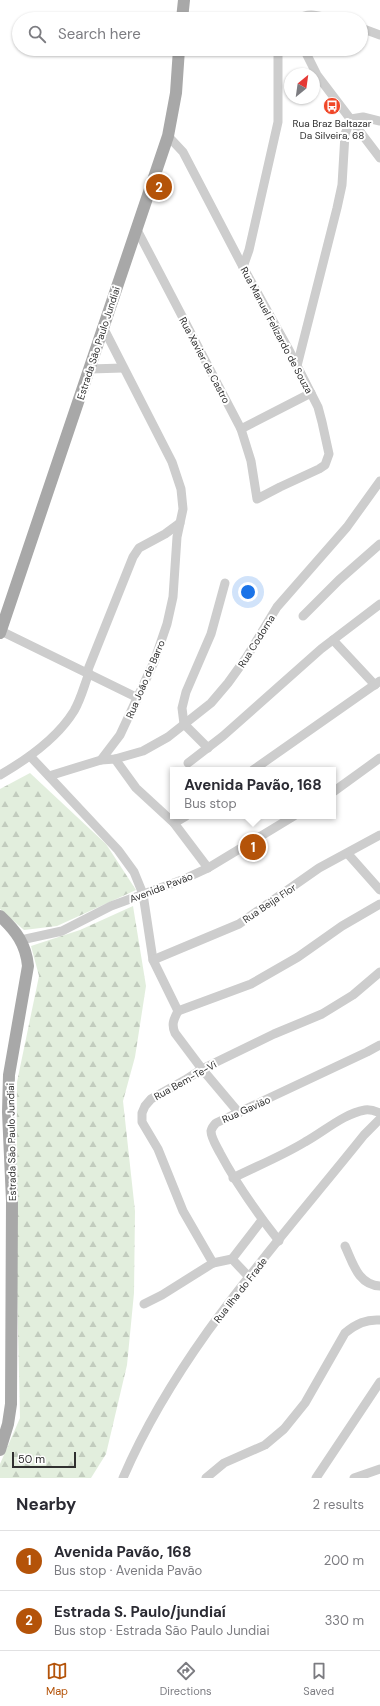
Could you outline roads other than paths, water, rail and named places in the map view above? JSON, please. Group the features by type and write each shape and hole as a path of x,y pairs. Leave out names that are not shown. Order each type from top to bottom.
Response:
{"main road":[{"path":"183,12 184,0"},
{"name":"Estrada São Paulo Jundiai","path":"0,632 168,136 176,93 179,56"},
{"name":"Estrada São Paulo Jundiai","path":"0,916 13,928 21,940 27,954 28,966 10,1075 8,1112 12,1201 11,1404 8,1424 0,1450"}],"street":[{"path":"368,31 380,35"},
{"path":"243,267 249,250 278,122 278,56"},
{"path":"308,56 317,75 380,158"},
{"path":"351,119 363,117 380,121"},
{"path":"297,366 337,208 342,185 346,134 351,119"},
{"name":"Rua Manuel Felizardo de Souza","path":"168,136 183,152 311,393 322,422 329,454 325,465 320,469 257,499"},
{"name":"Rua Xavier de Castro","path":"136,228 241,429 251,461 257,499"},
{"name":"Rua João de Barro","path":"101,760 120,735 138,698 154,662 167,624 173,597 177,537 183,509 181,489 175,471 122,368 103,327"},
{"path":"90,369 122,368"},
{"path":"241,429 311,393"},
{"name":"Rua Codorna","path":"101,760 115,759 143,751 168,737 211,703 228,684 246,658 277,607 347,527 380,481"},
{"path":"0,775 30,756 69,718 78,702 88,673 134,557 139,548 165,534 180,523"},
{"path":"303,616 339,580 380,544"},
{"path":"208,748 184,724 182,708 186,692 211,634 225,583"},
{"path":"188,763 208,748 333,640 380,604"},
{"path":"0,632 138,698"},
{"path":"257,767 377,683 333,640"},
{"path":"30,756 118,850 134,872 143,894 153,960 156,970 178,1011"},
{"path":"336,790 380,758"},
{"path":"115,759 136,788 174,823 208,868"},
{"path":"48,776 101,760"},
{"path":"174,823 181,819"},
{"name":"Avenida Pavão","path":"21,940 62,931 95,913 182,880 208,868 289,819"},
{"name":"Rua Beija Flor","path":"153,960 239,924 319,868 348,854 380,835"},
{"path":"348,854 380,890"},
{"path":"239,1113 202,1069 175,1033 172,1027 178,1011 251,984 298,957 342,926 380,904"},
{"name":"Rua Bem-Te-Vi","path":"213,1263 184,1211 158,1149 146,1129 141,1117 143,1110 151,1099 202,1069 274,1034 322,1014 353,994 380,972"},
{"name":"Rua Gavião","path":"279,1241 262,1220 233,1178 213,1139 211,1131 216,1123 380,1045"},
{"path":"233,1178 305,1142 335,1123 355,1113 373,1110 380,1113"},
{"name":"Rua Ilha do Frade","path":"123,1478 151,1421 189,1357 249,1277 364,1135 380,1119"},
{"path":"144,1304 213,1263 232,1259 262,1220"},
{"path":"345,1246 357,1272 363,1280 371,1285 380,1286"},
{"path":"232,1259 249,1277"},
{"path":"206,1478 224,1463 265,1445 284,1429 305,1403 345,1333 354,1326 364,1322 380,1320"},
{"path":"316,1478 380,1382"},
{"path":"354,1478 380,1469"}],"place":[{"name":"Rua Braz Baltazar Da Silveira, 68","path":"332,106"},
{"name":"Estrada S. Paulo/jundiaí","path":"159,187"},
{"name":"Avenida Pavão, 168","path":"253,847"}]}
